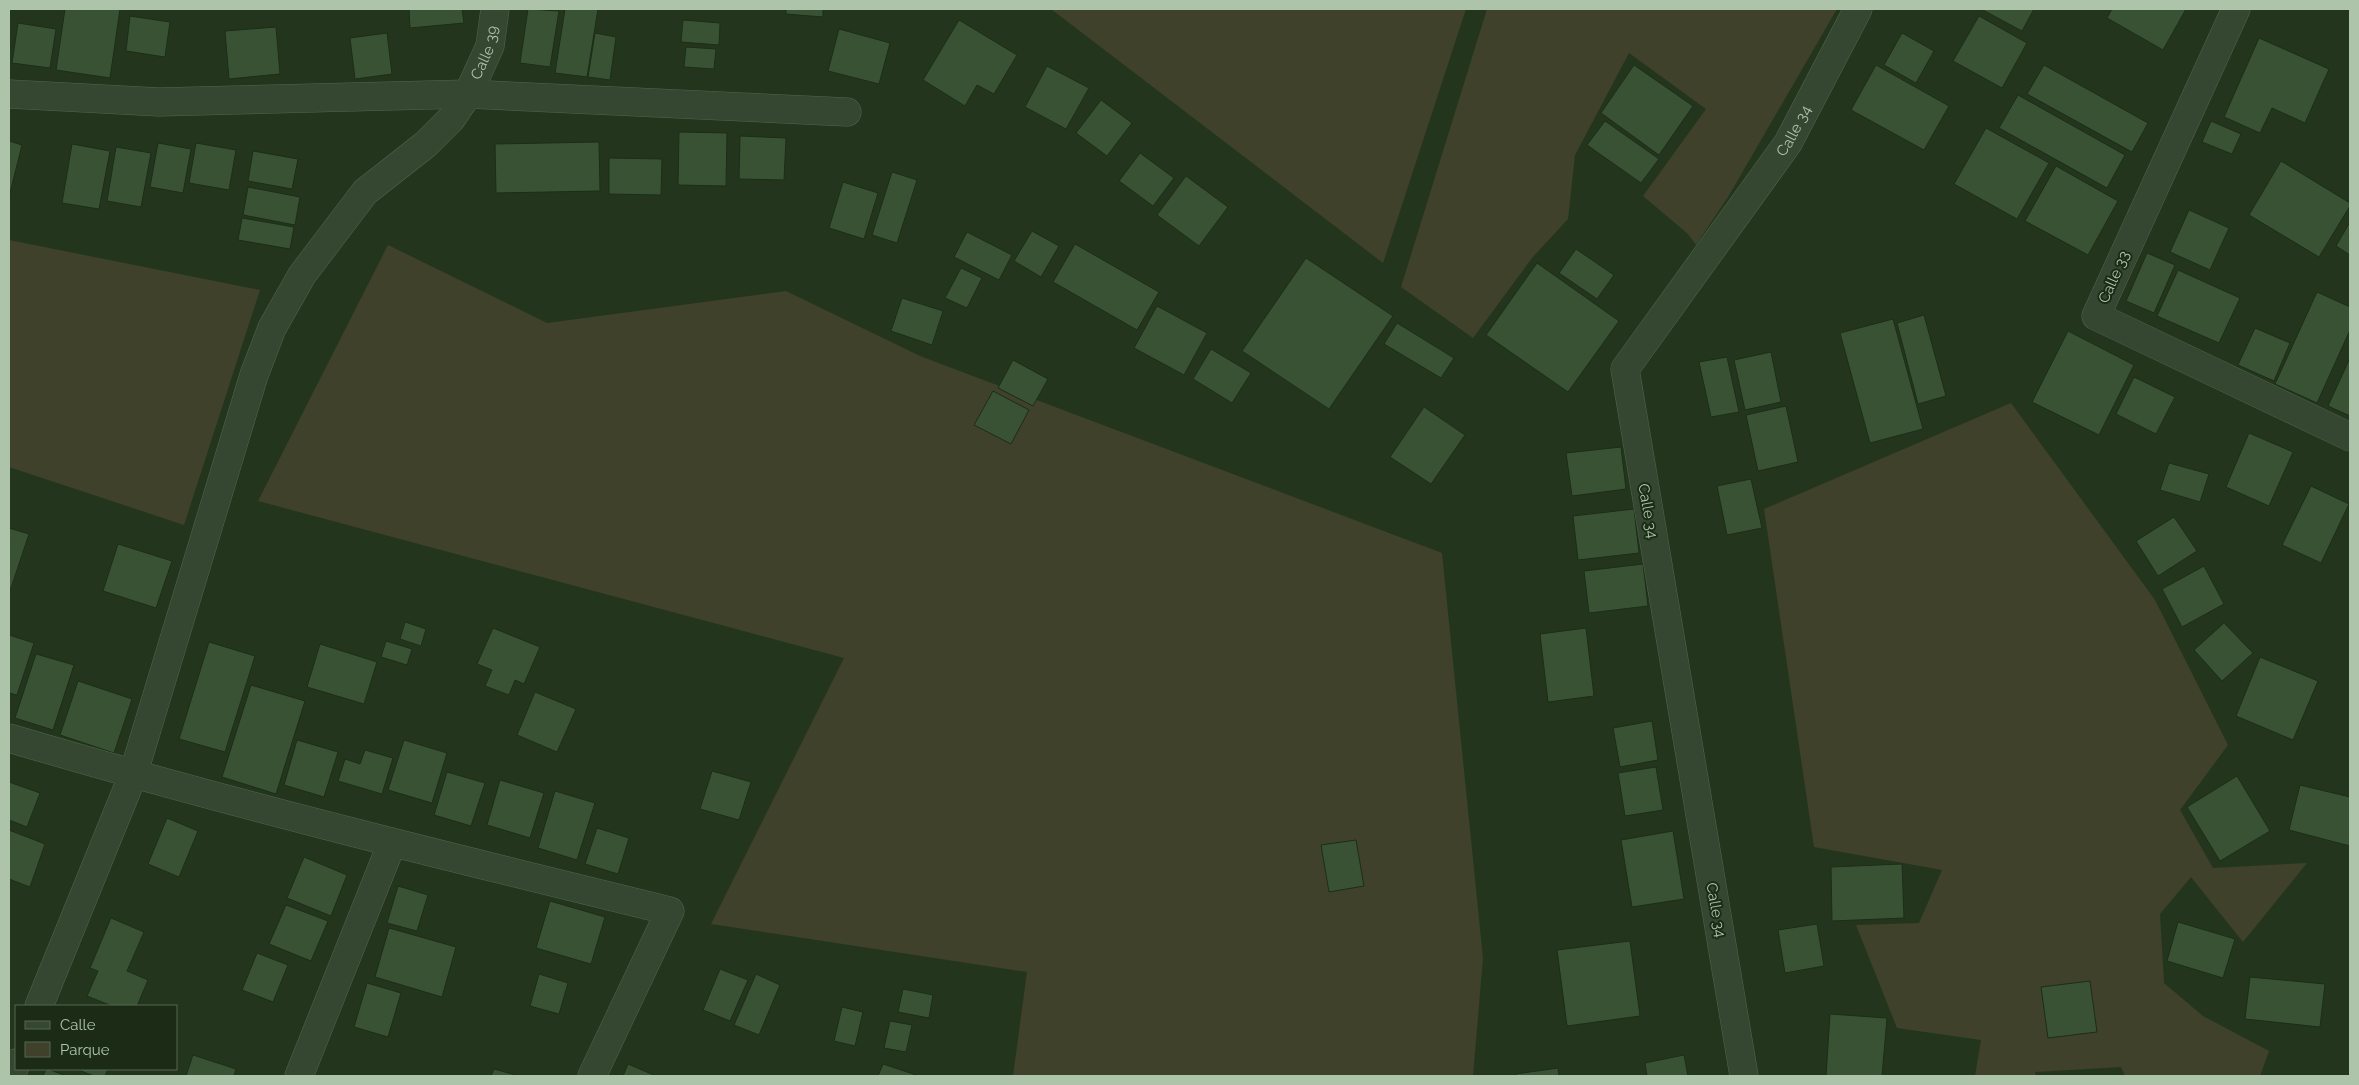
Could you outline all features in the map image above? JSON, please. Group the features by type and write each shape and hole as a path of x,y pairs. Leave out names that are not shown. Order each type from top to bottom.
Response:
{"street":[{"name":"Calle 39","path":"39,1005 133,775 254,375 272,328 302,275 365,192 426,144 451,119 468,94 490,46 495,9"},
{"name":"Calle 34","path":"1744,1076 1625,369 1788,144 1858,9"},
{"name":"Calle 33","path":"2236,9 2096,316 2350,437"},
{"path":"9,94 159,102 468,94 846,112"},
{"path":"9,738 133,775 392,843 670,911 592,1076"},
{"path":"299,1076 392,843"}],"green space":[{"path":"1051,9 1466,9 1383,263"},
{"path":"1487,9 1837,9 1728,197 1696,245 1688,234 1643,196 1706,109 1629,53 1575,155 1568,219 1532,258 1473,338 1401,287"},
{"path":"9,240 260,290 184,525 9,467"},
{"path":"388,245 547,323 786,291 920,356 1442,553 1483,958 1473,1076 1013,1076 1027,972 711,924 844,658 258,501"},
{"path":"2011,403 2155,600 2228,745 2180,810 2213,868 2307,863 2243,942 2191,877 2160,914 2164,983 2203,1016 2269,1051 2260,1076 2125,1076 2121,1067 2035,1072 2036,1076 1975,1076 1981,1040 1897,1028 1856,925 1919,923 1942,870 1814,847 1764,509"}],"building":[{"path":"65,9 120,9 110,78 56,70"},
{"path":"409,9 462,9 464,23 410,28"},
{"path":"528,9 559,11 550,67 520,63"},
{"path":"565,9 598,9 587,77 555,73"},
{"path":"786,9 823,9 823,17 786,14"},
{"path":"1981,9 2034,9 2022,31"},
{"path":"2112,9 2186,9 2163,50 2107,18"},
{"path":"130,16 170,22 165,57 126,51"},
{"path":"1979,16 2027,43 2002,88 1953,61"},
{"path":"683,20 720,23 719,45 681,42"},
{"path":"959,20 1017,55 994,94 977,85 965,106 923,80"},
{"path":"18,23 56,29 50,68 12,63"},
{"path":"276,27 280,74 229,79 225,31"},
{"path":"839,29 890,43 879,84 828,71"},
{"path":"387,33 392,74 355,79 350,38"},
{"path":"595,33 616,37 610,80 588,77"},
{"path":"1902,33 1934,51 1916,83 1884,65"},
{"path":"2259,38 2329,69 2305,123 2272,108 2260,133 2224,117"},
{"path":"686,47 716,49 714,69 684,67"},
{"path":"1634,65 1693,106 1659,155 1601,113"},
{"path":"1876,65 1949,106 1924,150 1851,110"},
{"path":"2044,65 2148,123 2132,152 2027,94"},
{"path":"1047,66 1089,88 1066,129 1025,107"},
{"path":"2018,95 2125,155 2107,188 1999,128"},
{"path":"1101,100 1132,123 1107,156 1076,133"},
{"path":"1605,121 1659,159 1641,183 1587,145"},
{"path":"2211,121 2241,134 2232,154 2202,142"},
{"path":"1986,128 2049,163 2017,219 1954,184"},
{"path":"679,132 727,133 726,186 678,185"},
{"path":"740,136 786,138 784,180 739,179"},
{"path":"9,141 22,145 9,197"},
{"path":"599,142 600,191 496,193 495,144"},
{"path":"158,143 191,149 183,193 150,187"},
{"path":"196,143 236,150 229,190 189,183"},
{"path":"72,144 110,151 99,209 62,203"},
{"path":"116,147 151,153 141,207 107,201"},
{"path":"253,151 298,159 292,189 248,181"},
{"path":"1140,153 1174,178 1153,206 1119,181"},
{"path":"609,158 662,159 661,195 609,194"},
{"path":"2281,161 2350,203 2319,257 2249,215"},
{"path":"2056,166 2118,201 2088,255 2025,221"},
{"path":"892,172 917,180 897,243 872,235"},
{"path":"1186,176 1228,207 1199,246 1157,215"},
{"path":"843,182 878,193 864,239 829,228"},
{"path":"248,187 300,197 295,225 243,215"},
{"path":"2189,210 2229,228 2210,270 2170,252"},
{"path":"242,218 294,227 290,249 238,240"},
{"path":"2350,222 2350,255 2336,246"},
{"path":"1032,231 1059,246 1041,277 1014,261"},
{"path":"967,232 1012,255 999,280 954,257"},
{"path":"1075,244 1159,292 1137,330 1053,282"},
{"path":"1576,249 1614,275 1597,299 1559,273"},
{"path":"2147,253 2175,265 2154,313 2126,301"},
{"path":"1306,258 1393,316 1329,409 1242,351"},
{"path":"1537,263 1619,321 1568,392 1486,335"},
{"path":"961,268 982,278 967,308 945,298"},
{"path":"2178,270 2240,298 2219,343 2157,316"},
{"path":"2317,292 2350,307 2350,330 2317,403 2275,384"},
{"path":"902,298 943,311 932,345 891,331"},
{"path":"1157,306 1207,333 1184,375 1134,348"},
{"path":"1924,315 1946,396 1918,404 1897,323"},
{"path":"1893,319 1923,429 1870,443 1840,333"},
{"path":"1397,323 1454,358 1441,378 1384,344"},
{"path":"2255,328 2290,343 2274,381 2238,365"},
{"path":"2068,331 2134,365 2099,435 2032,402"},
{"path":"1211,349 1251,373 1232,403 1193,379"},
{"path":"1771,352 1781,402 1745,410 1734,360"},
{"path":"1727,357 1739,412 1711,417 1699,362"},
{"path":"2350,358 2350,416 2328,406"},
{"path":"1013,360 1048,379 1033,406 998,388"},
{"path":"2134,377 2175,397 2156,434 2116,414"},
{"path":"993,391 1029,410 1011,444 974,425"},
{"path":"1786,406 1798,462 1758,471 1746,415"},
{"path":"1424,407 1465,435 1431,484 1390,457"},
{"path":"2249,433 2293,452 2269,506 2226,487"},
{"path":"1621,447 1626,489 1572,496 1566,453"},
{"path":"2169,463 2209,474 2200,502 2160,490"},
{"path":"1751,479 1762,528 1727,535 1717,486"},
{"path":"2311,486 2349,504 2321,563 2282,545"},
{"path":"1634,509 1639,553 1578,560 1573,516"},
{"path":"2174,517 2197,551 2158,576 2136,541"},
{"path":"9,528 29,534 11,588 9,588"},
{"path":"118,544 172,561 156,608 103,591"},
{"path":"1643,564 1648,606 1589,613 1584,571"},
{"path":"2204,566 2224,604 2182,627 2162,589"},
{"path":"405,622 426,629 421,646 400,639"},
{"path":"2224,623 2253,653 2222,681 2194,650"},
{"path":"493,628 540,647 524,684 515,680 509,695 485,686 492,670 477,664"},
{"path":"1586,628 1594,696 1548,702 1540,634"},
{"path":"9,635 34,643 17,695 9,693"},
{"path":"386,641 412,649 407,665 381,657"},
{"path":"209,642 255,656 225,752 179,739"},
{"path":"320,644 377,662 364,704 307,687"},
{"path":"36,654 74,665 53,730 15,718"},
{"path":"2260,657 2318,681 2293,740 2236,716"},
{"path":"78,681 132,699 114,753 60,735"},
{"path":"251,685 305,701 276,794 222,777"},
{"path":"535,692 576,709 557,752 517,735"},
{"path":"1652,721 1658,760 1620,767 1613,728"},
{"path":"297,740 338,752 324,797 284,785"},
{"path":"404,740 447,753 432,803 388,790"},
{"path":"365,750 393,758 382,794 338,781 345,759 360,764"},
{"path":"1656,767 1663,810 1625,816 1618,773"},
{"path":"712,771 751,782 739,820 700,809"},
{"path":"447,772 485,783 471,826 434,815"},
{"path":"2237,776 2270,831 2220,861 2187,807"},
{"path":"500,780 544,793 530,838 487,825"},
{"path":"9,782 40,793 27,827 9,820"},
{"path":"2300,785 2350,797 2350,846 2289,830"},
{"path":"555,791 595,803 577,860 538,848"},
{"path":"167,818 198,831 179,877 148,864"},
{"path":"597,828 629,838 618,874 585,864"},
{"path":"9,830 45,844 30,887 9,879"},
{"path":"1673,831 1684,899 1632,907 1621,840"},
{"path":"1356,840 1364,886 1329,892 1321,845"},
{"path":"304,857 347,875 331,916 287,898"},
{"path":"1902,864 1904,918 1832,921 1831,867"},
{"path":"398,886 428,895 417,931 387,923"},
{"path":"550,901 605,917 591,964 536,948"},
{"path":"286,905 328,921 311,961 269,944"},
{"path":"111,918 144,932 127,971 148,980 137,1005 110,1005 87,996 98,971 90,968"},
{"path":"2178,922 2235,939 2223,978 2167,961"},
{"path":"1817,924 1824,966 1785,973 1778,930"},
{"path":"389,928 456,947 442,997 375,977"},
{"path":"1630,941 1640,1016 1567,1026 1557,950"},
{"path":"257,953 288,965 273,1002 242,990"},
{"path":"720,969 748,980 730,1021 703,1010"},
{"path":"539,974 568,983 559,1014 530,1006"},
{"path":"756,974 780,985 759,1035 734,1025"},
{"path":"2250,977 2325,984 2320,1027 2245,1019"},
{"path":"2090,981 2097,1032 2048,1038 2041,987"},
{"path":"367,983 401,993 388,1037 354,1027"},
{"path":"903,989 933,995 929,1018 898,1012"},
{"path":"842,1007 863,1012 855,1046 834,1041"},
{"path":"1830,1014 1887,1018 1882,1076 1826,1076"},
{"path":"890,1021 912,1025 906,1052 884,1048"},
{"path":"193,1055 236,1069 234,1076 186,1076"},
{"path":"1684,1055 1688,1076 1647,1076 1645,1063"},
{"path":"628,1064 656,1076 623,1076"},
{"path":"883,1064 919,1076 878,1076"},
{"path":"1558,1068 1559,1076 1516,1076 1516,1074"},
{"path":"494,1069 519,1076 491,1076"},
{"path":"46,1070 51,1070 66,1076 43,1076"},
{"path":"79,1070 108,1070 105,1076 94,1076"}]}
